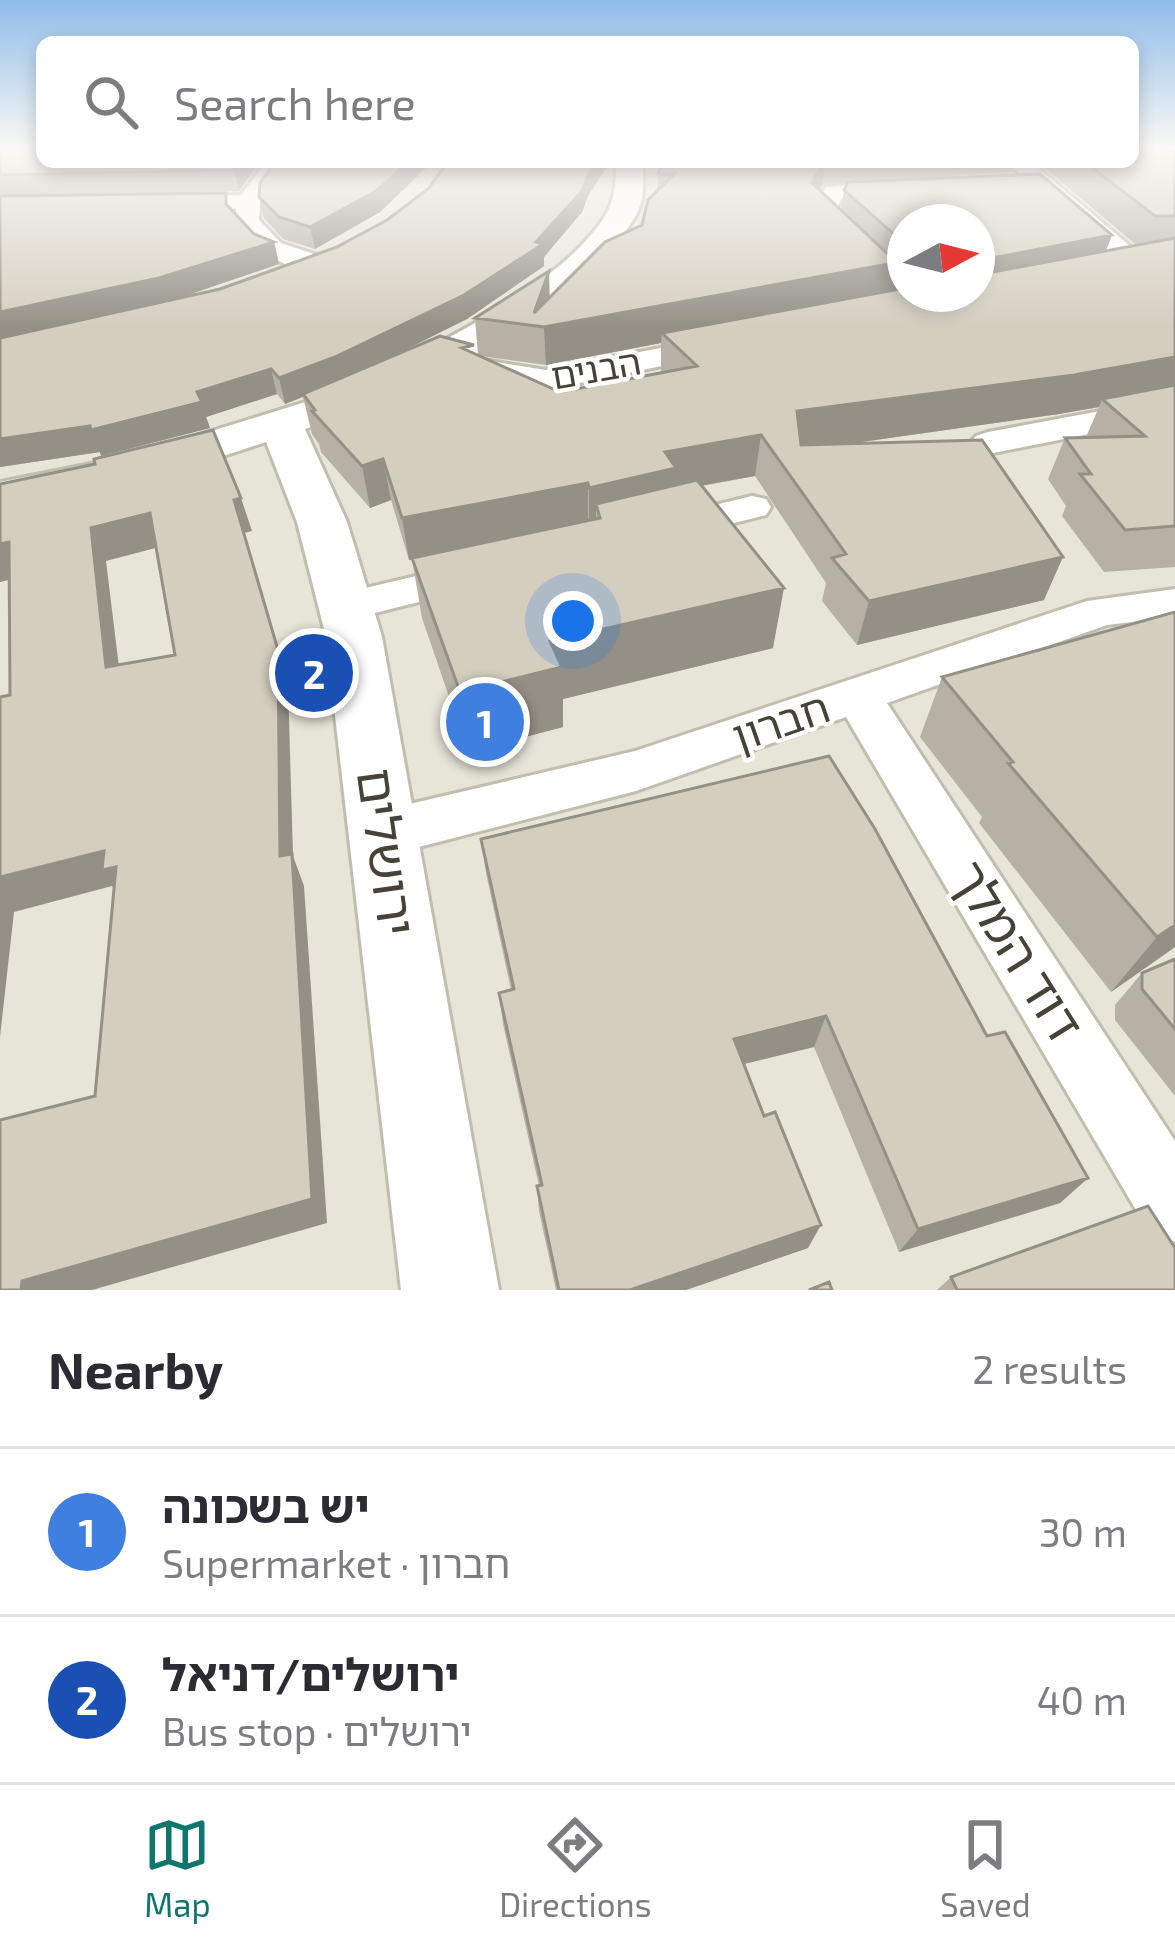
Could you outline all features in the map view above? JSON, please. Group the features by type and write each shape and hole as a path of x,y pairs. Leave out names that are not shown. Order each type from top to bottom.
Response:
{"street":[{"path":"248,207 247,222 258,238 286,255 324,258 273,278"},
{"path":"0,496 140,467 281,425 442,358 545,289 618,222 624,207"},
{"path":"824,207 821,212 887,274"},
{"path":"1076,207 1149,262 1096,271"},
{"path":"882,313 887,310"},
{"name":"הבנים","path":"442,358 496,375 546,380 748,340"},
{"path":"988,443 1175,406"},
{"name":"ירושלים","path":"281,425 322,523 346,606 384,833 449,1290"},
{"path":"639,535 752,508"},
{"path":"346,606 504,568"},
{"name":"חברון","path":"384,833 636,771 1102,611 1175,603"},
{"name":"דוד המלך","path":"859,696 1175,1206"}],"shaded area":[{"path":"0,207 887,207 887,312 995,312 995,207 1175,207 1175,1290 0,1290"}],"building":[{"path":"0,207 229,207 254,234 274,242 159,278 0,312"},
{"path":"269,207 346,207 310,227 279,217"},
{"path":"404,207 567,207 536,242 543,244 464,295 335,357 279,378 271,369 197,392 202,402 91,430 90,426 0,439 0,338 220,289 337,247"},
{"path":"646,207 838,207 887,253 887,264 544,327 475,318 549,271 534,313 605,242 642,225"},
{"path":"863,207 887,207 887,228"},
{"path":"995,207 1079,207 1112,235 995,258"},
{"path":"1144,207 1175,207 1175,216 1155,216"},
{"path":"1175,238 1175,357 797,411 801,445 982,440 1063,557 869,601 832,558 846,554 761,435 665,452 676,468 589,488 588,483 402,518 383,459 362,466 312,411 303,394 440,336 474,345 462,348 560,392 697,366 662,333 887,291 887,312 995,312 995,272"},
{"path":"1175,385 1175,526 1125,530 1080,474 1091,474 1065,438 1145,436 1102,399"},
{"path":"213,430 241,498 234,500 278,650 280,856 292,854 312,1199 22,1281 21,1290 0,1290 0,1120 95,1096 116,867 102,870 104,851 0,877 0,697 10,695 9,542 0,544 0,484 95,464 94,459","holes":["150,513 175,655 106,667 91,528"]},
{"path":"697,480 784,588 550,641 562,667 460,692 412,558 600,518 596,504"},
{"path":"1175,612 1175,925 1157,937 1008,763 1013,762 942,677"},
{"path":"829,756 875,829 987,1036 1005,1032 1088,1178 918,1229 826,1016 734,1039 764,1116 775,1112 821,1225 630,1290 559,1290 537,1186 542,1185 499,993 514,989 481,839"},
{"path":"1175,959 1175,1029 1142,989 1142,973"},
{"path":"1148,1206 1175,1248 1175,1290 957,1290 951,1277"},
{"path":"829,1282 832,1290 809,1290"}],"place":[{"name":"ירושלים/דניאל","path":"314,673"},
{"name":"יש בשכונה","path":"485,722"}]}
